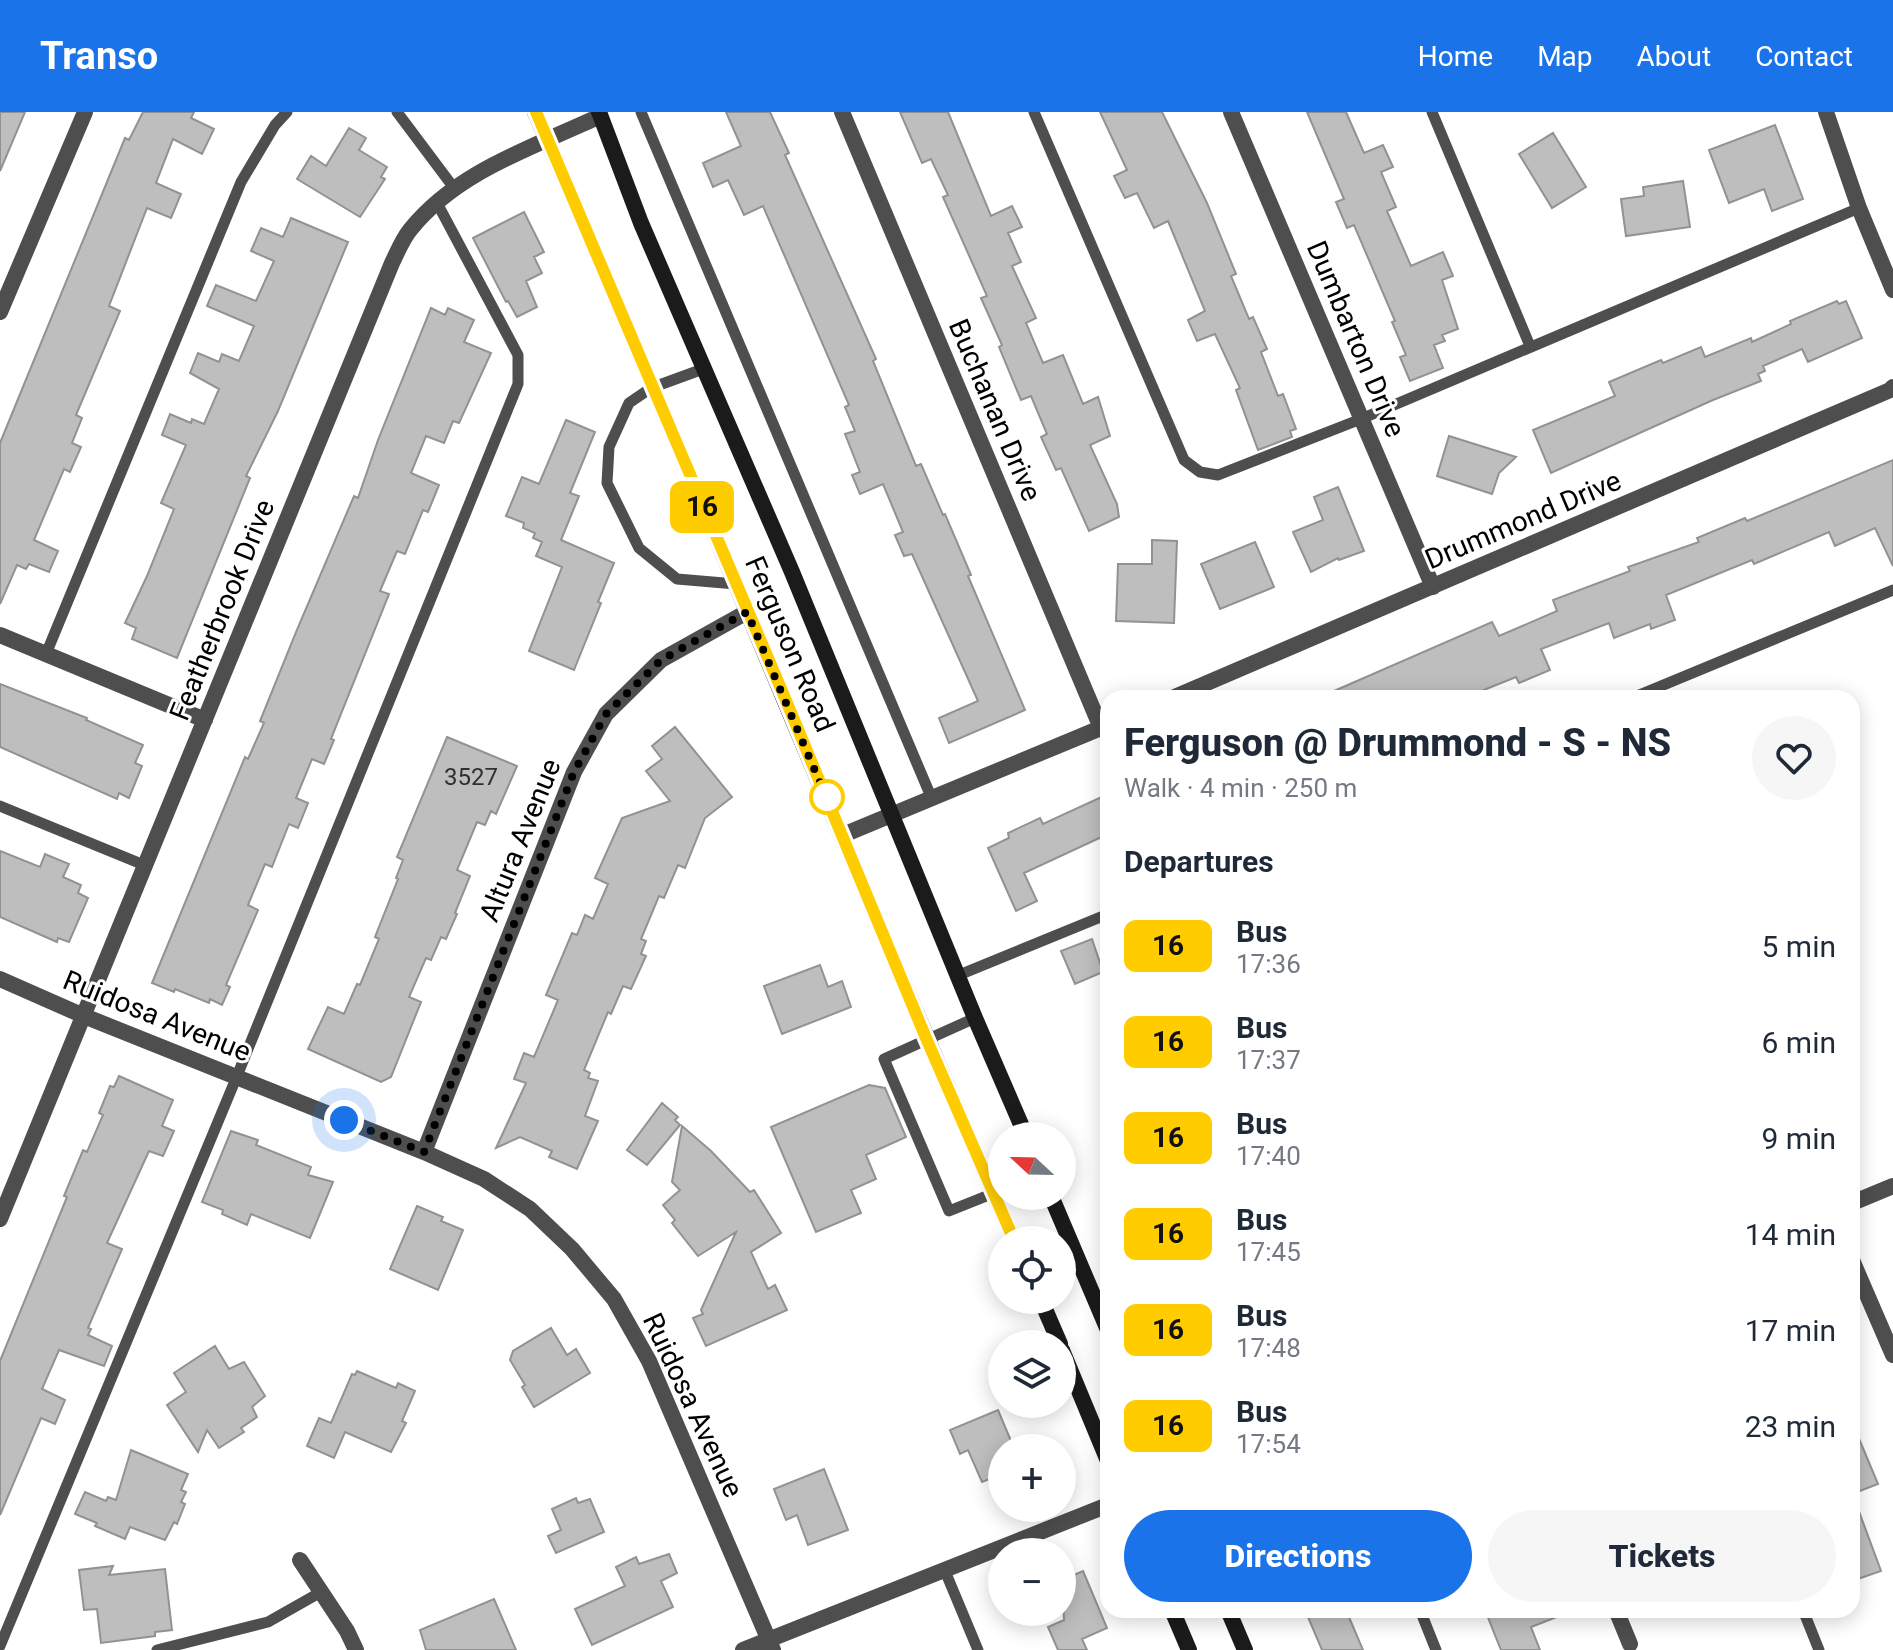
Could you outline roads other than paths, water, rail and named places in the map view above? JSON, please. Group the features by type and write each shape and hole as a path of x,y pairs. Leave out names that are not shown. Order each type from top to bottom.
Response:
{"main road":[{"name":"Ferguson Road","path":"535,112 988,1179"},
{"name":"Ferguson Road","path":"600,114 703,369 792,572 1020,1122"},
{"path":"1057,1210 1100,1311"},
{"path":"1076,1384 1100,1442"},
{"path":"1175,1618 1189,1650"},
{"path":"1231,1618 1245,1650"}],"street":[{"path":"0,312 85,112"},
{"name":"Buchanan Drive","path":"842,112 1100,718"},
{"name":"Dumbarton Drive","path":"1231,112 1433,587"},
{"path":"1826,112 1859,208 1893,290"},
{"name":"Featherbrook Drive","path":"0,1219 392,263 408,233 436,201 454,188 495,164 600,114"},
{"name":"Drummond Drive","path":"1191,690 1876,397 1893,387"},
{"name":"Altura Avenue","path":"424,1152 574,772 606,714 661,660 747,612"},
{"path":"0,635 205,720"},
{"path":"843,835 1100,729"},
{"name":"Ruidosa Avenue","path":"0,979 84,1016 424,1152 484,1179 530,1209 572,1249 614,1299 649,1361 770,1644"},
{"path":"1860,1200 1893,1186"},
{"path":"1860,1279 1893,1355"},
{"path":"743,1650 770,1644 1100,1508"},
{"path":"300,1560 356,1650"},
{"path":"1619,1618 1630,1644"}],"lane":[{"path":"46,654 241,182 275,125 287,112"},
{"path":"397,112 454,188"},
{"path":"641,112 932,799"},
{"path":"1034,112 1184,460 1200,472 1218,475 1361,419 1859,208"},
{"path":"1432,112 1530,346"},
{"path":"0,1646 237,1076 518,384 518,355 436,201"},
{"path":"703,369 651,388 629,403 609,447 607,483 639,548 677,579 736,584"},
{"path":"1651,690 1893,590"},
{"path":"0,806 144,865"},
{"path":"959,975 1100,917"},
{"path":"975,1018 884,1059 949,1211 988,1195"},
{"path":"945,1571 978,1650"},
{"path":"157,1650 268,1622 321,1592"},
{"path":"1423,1618 1436,1650"},
{"path":"1806,1618 1819,1650"}]}
